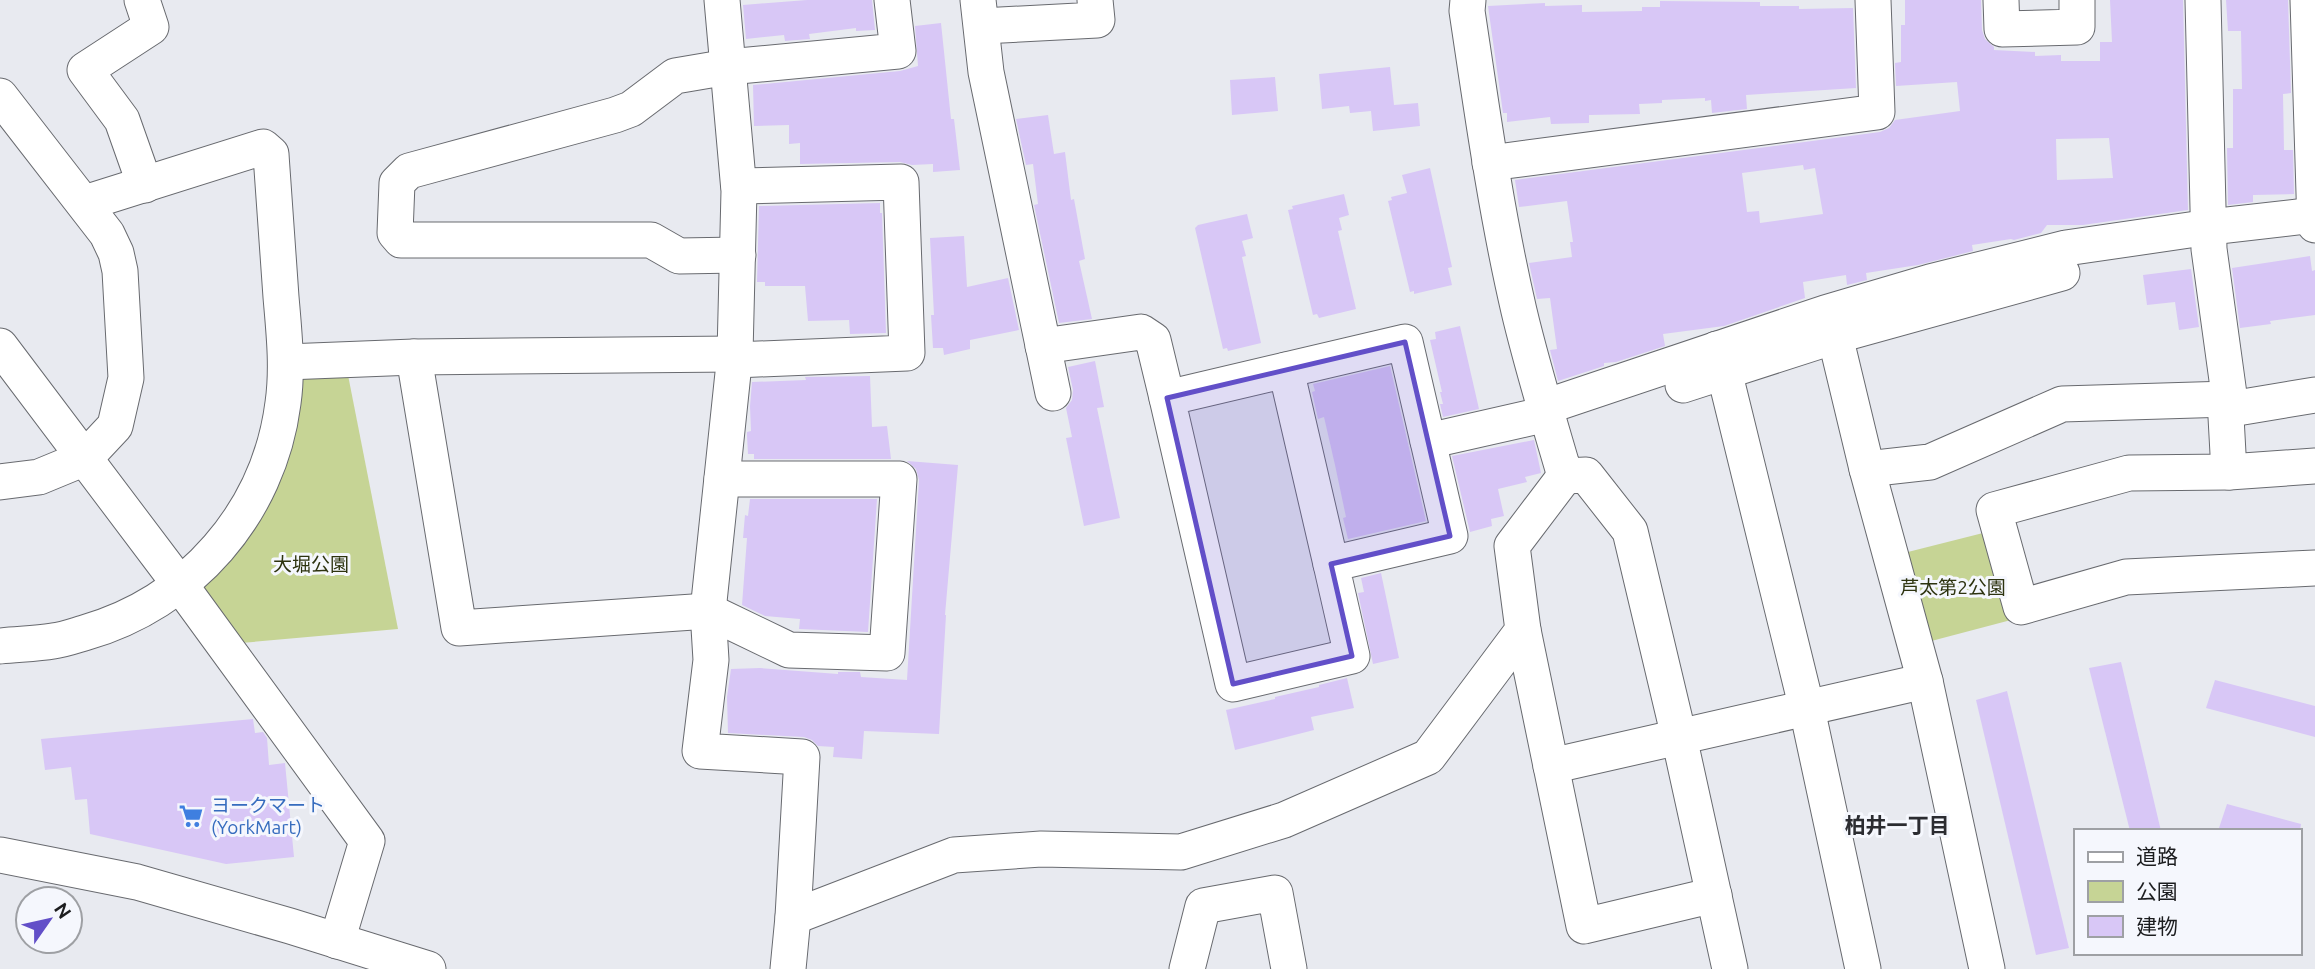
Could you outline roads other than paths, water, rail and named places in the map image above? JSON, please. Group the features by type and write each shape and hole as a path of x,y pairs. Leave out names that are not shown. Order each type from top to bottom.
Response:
{"street":[{"path":"142,0 151,27 85,70 122,120 145,185"},
{"path":"722,0 738,186 738,255 735,357 708,611 711,660 700,751 802,757 788,969"},
{"path":"738,255 679,256 651,240 401,240 395,233 397,183 409,171 631,109 676,76 728,67 898,51 892,0"},
{"path":"1053,393 986,72 980,13 1097,20 1095,0"},
{"path":"1468,0 1467,11 1490,163 1519,310 1564,475"},
{"path":"1490,163 1877,113 1872,0"},
{"path":"2001,0 2001,29 2077,27 2077,0"},
{"path":"2203,0 2209,238 2230,404 2226,417 2229,472"},
{"path":"1428,441 1548,417 1720,360 1825,313 1930,282 2066,248 2209,238 2315,223 2308,0"},
{"path":"0,96 85,203 107,234 116,253 122,299 126,378 115,426 85,458 39,477 0,482"},
{"path":"0,646 55,641 106,627 151,606 181,586 214,552 247,509 276,446 284,402 286,362 271,154 263,147 85,203"},
{"path":"286,362 414,357 907,354 901,182 738,186"},
{"path":"1720,360 1836,336 2076,269 2209,238"},
{"path":"1043,346 1141,332 1153,340 1233,684 1352,656 1286,370"},
{"path":"1836,336 1867,469 1925,681 1987,969"},
{"path":"1167,398 1405,342 1450,536 1331,564"},
{"path":"0,346 181,586 367,841 337,941"},
{"path":"414,357 458,628 708,611 789,650 887,653 899,479 722,479"},
{"path":"1720,360 1807,709 1863,969"},
{"path":"1867,469 1930,462 2062,404 2230,404 2315,395"},
{"path":"2315,466 2229,472 2129,472 1994,510 2021,607 2126,577 2315,568"},
{"path":"1564,475 1512,546 1523,630 1584,926 1714,895"},
{"path":"1564,475 1586,475 1630,531 1730,969"},
{"path":"793,917 954,855 1041,849 1181,852 1284,820 1428,757 1523,630"},
{"path":"1551,766 1925,681"},
{"path":"0,855 136,882 428,969"},
{"path":"1187,969 1203,906 1275,894 1289,969"}],"place":[{"name":"ヨークマート (YorkMart)","path":"191,816"}],"district":[{"name":"柏井一丁目","path":"1897,825"}],"park label":[{"name":"大堀公園","path":"311,564"},
{"name":"芦太第2公園","path":"1953,587"}]}
